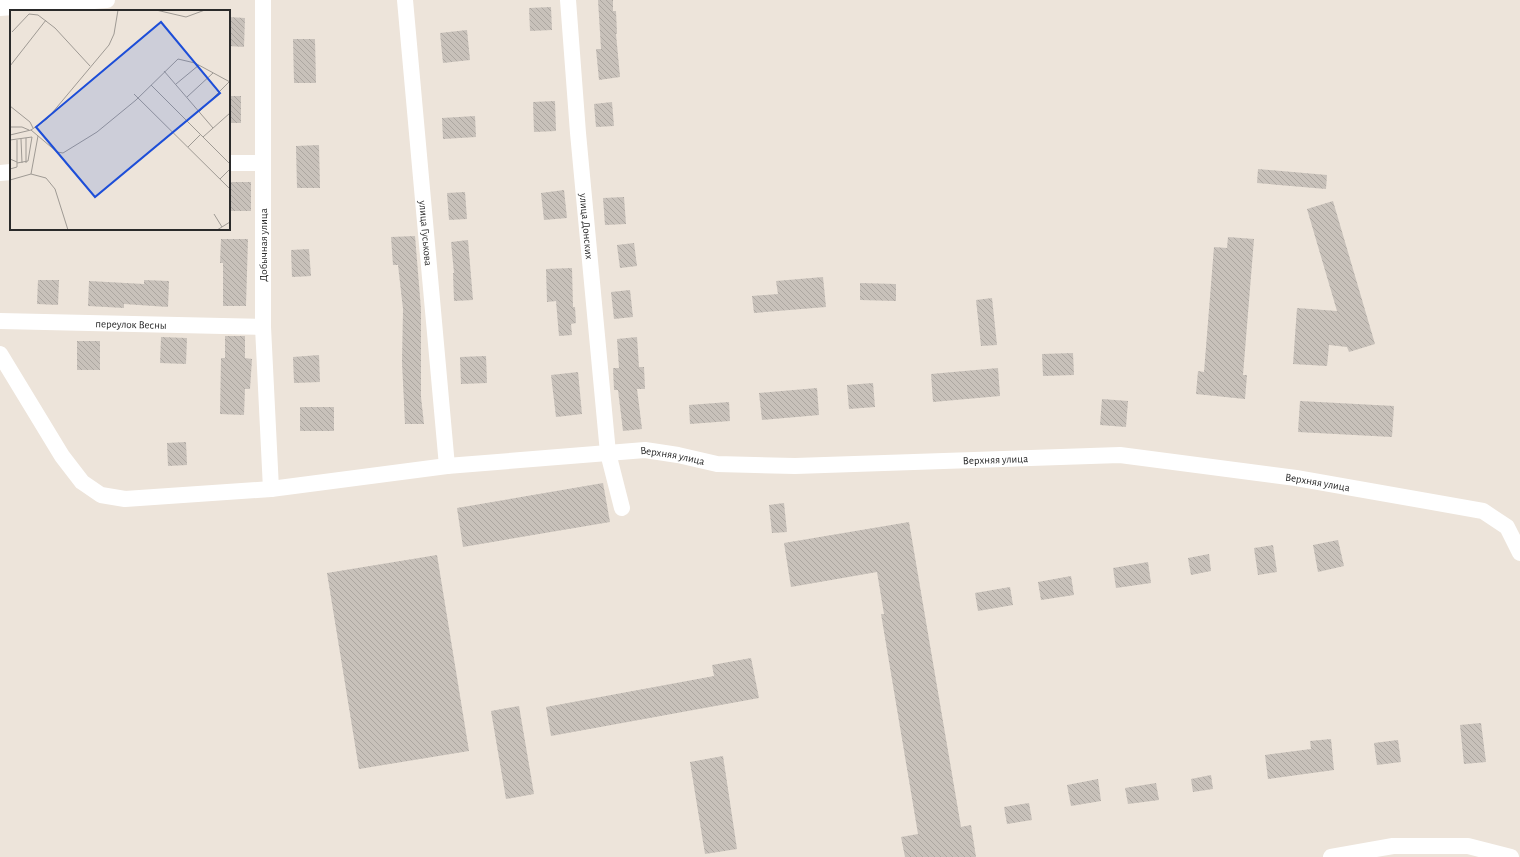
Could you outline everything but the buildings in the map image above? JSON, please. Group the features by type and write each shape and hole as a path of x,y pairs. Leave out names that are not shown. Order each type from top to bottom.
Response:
{"street":[{"path":"0,8 107,0"},
{"name":"Добычная улица","path":"263,0 263,327 271,489"},
{"name":"улица Гуськова","path":"405,0 447,466"},
{"name":"улица Донских","path":"568,0 578,133 608,453 622,508"},
{"path":"230,163 262,164"},
{"path":"0,173 10,172"},
{"name":"переулок Весны","path":"0,321 263,327"},
{"name":"Верхняя улица","path":"0,354 62,456 82,482 102,495 125,499 271,489 447,466 645,450 678,455 717,464 795,466 1120,455 1303,480 1483,511 1507,527 1520,553"},
{"path":"1331,857 1393,846 1468,846 1511,857"}]}
